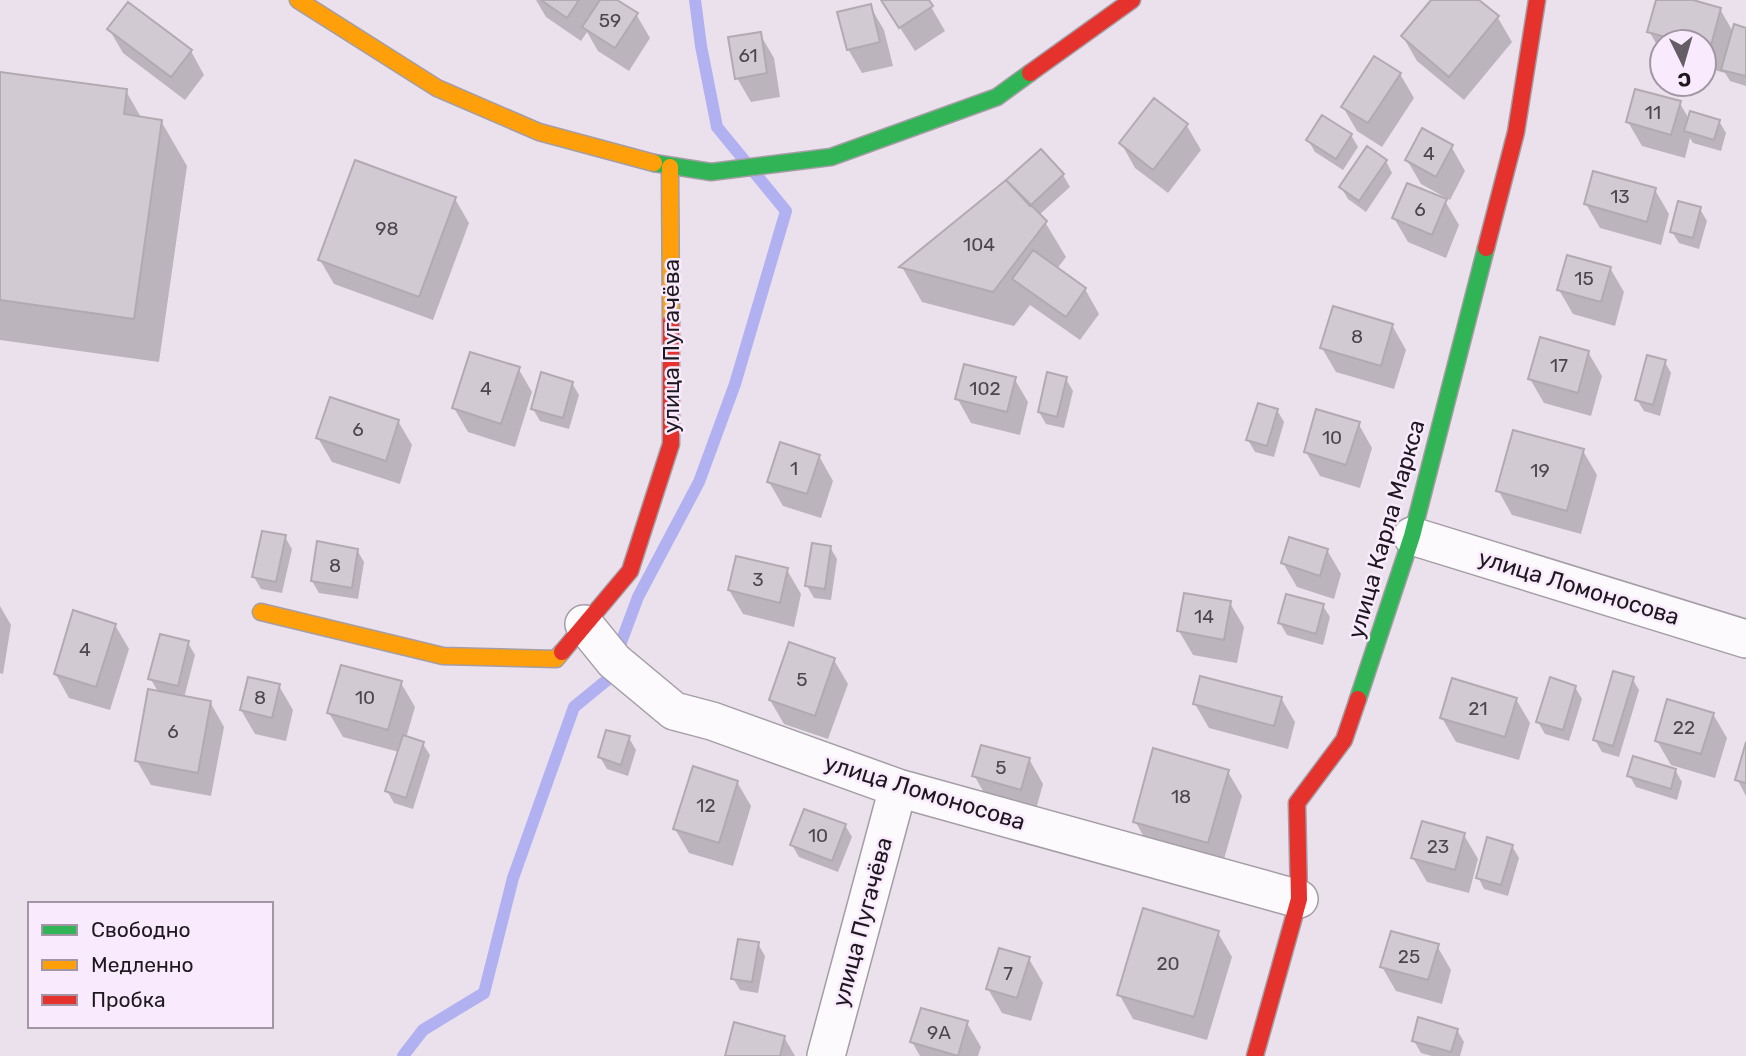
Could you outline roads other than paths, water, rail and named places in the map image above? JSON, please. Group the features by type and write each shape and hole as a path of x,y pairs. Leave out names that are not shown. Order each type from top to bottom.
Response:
{"street":[{"path":"298,0 437,88 538,132 670,167 711,172 831,157 998,97 1132,0"},
{"name":"улица Карла Маркса","path":"1255,1056 1299,899 1297,803 1344,740 1412,536 1516,132 1537,0"},
{"name":"улица Пугачёва","path":"261,612 443,656 556,659 629,571 671,444 670,167"},
{"name":"улица Ломоносова","path":"1412,536 1746,639"},
{"name":"улица Ломоносова","path":"584,624 614,661 674,711 712,721 898,788 1299,899"},
{"name":"улица Пугачёва","path":"826,1056 898,788"}],"waterway":[{"path":"403,1056 423,1030 484,993 513,878 574,707 607,680 638,597 699,482 735,384 786,211 717,127 695,0"}]}
